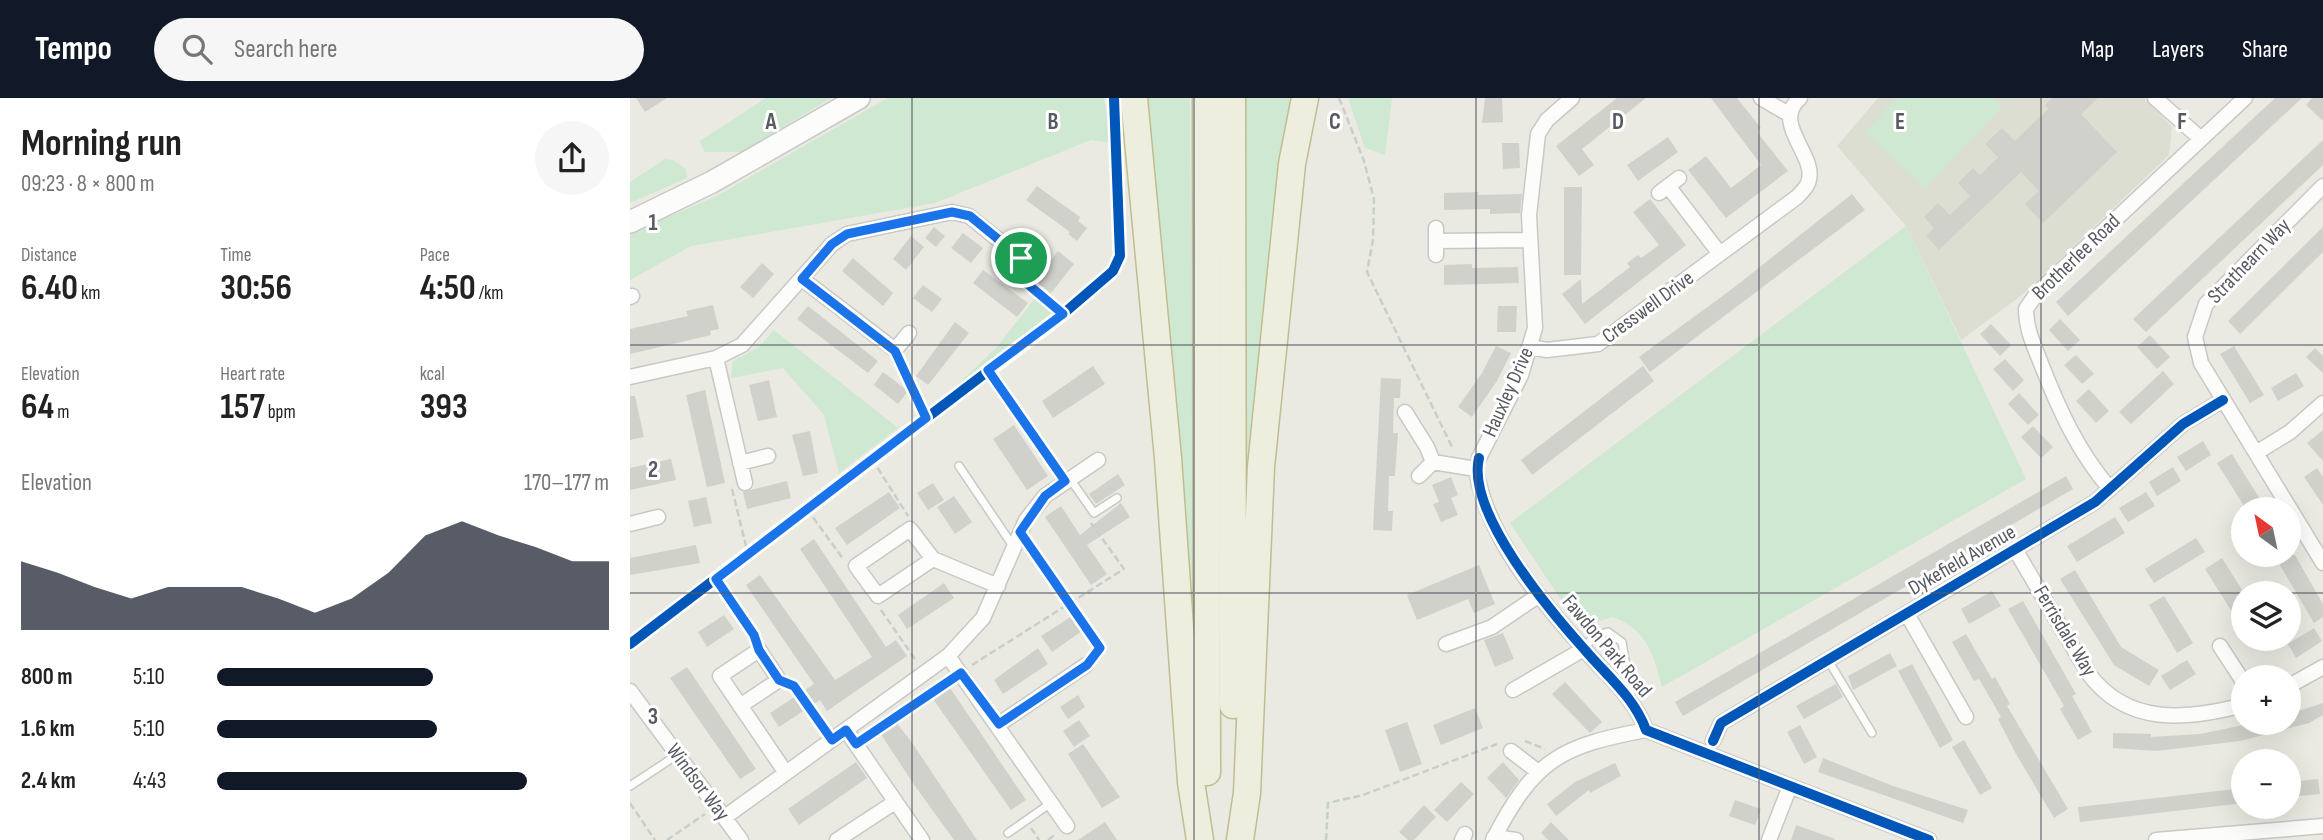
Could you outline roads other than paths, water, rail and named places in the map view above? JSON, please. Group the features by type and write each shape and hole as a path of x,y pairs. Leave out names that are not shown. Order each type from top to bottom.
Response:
{"highway":[{"path":"1134,98 1168,458 1191,782 1200,840"},
{"path":"1206,98 1207,840"},
{"path":"1232,98 1233,840"},
{"path":"1240,840 1247,793 1261,467 1293,164 1305,98"}],"street":[{"path":"630,222 712,182 859,98"},
{"path":"1761,98 1790,115 1800,98"},
{"path":"2155,98 2201,139"},
{"name":"Brotherlee Road","path":"2110,489 2085,457 2066,426 2029,333 2026,309 2037,293 2245,98"},
{"name":"Hauxley Drive","path":"1478,464 1521,375 1535,328 1529,215 1538,134 1564,100"},
{"name":"Cresswell Drive","path":"1529,346 1547,350 1598,344 1797,197 1808,184 1810,174 1791,126 1790,115"},
{"path":"1669,185 1720,254"},
{"name":"Strathearn Way","path":"2321,554 2223,400 2197,350 2198,321 2206,304 2323,186"},
{"path":"630,377 716,358 742,345 832,244 847,234 934,213 952,212 970,216 1021,258"},
{"path":"1436,241 1530,240"},
{"path":"1011,271 1031,245"},
{"path":"802,279 895,351 909,333"},
{"path":"716,358 745,484"},
{"name":"Dykefield Avenue","path":"1713,741 1721,723 2017,551 2095,502 2183,424 2223,400"},
{"path":"2256,453 2290,432 2323,403"},
{"path":"1405,412 1433,462"},
{"path":"740,463 768,456"},
{"path":"721,812 786,773 948,656 983,618 1020,532 1045,496 1098,460"},
{"path":"1433,462 1461,467 1478,464"},
{"path":"1419,475 1433,462"},
{"name":"Fawdon Park Road","path":"1478,464 1485,506 1515,561 1584,649 1632,701 1646,730 1929,840"},
{"path":"630,524 658,517"},
{"path":"933,559 878,597 856,566 911,529 933,559 999,586"},
{"name":"Ferrisdale Way","path":"2017,551 2088,673 2122,704 2150,715 2167,716 2208,713 2231,708"},
{"path":"1446,644 1492,627 1539,595"},
{"path":"1907,614 1966,717"},
{"path":"2220,646 2232,665"},
{"path":"1513,691 1584,649"},
{"path":"740,706 779,680 759,650 720,676 740,706 786,773"},
{"path":"948,656 999,724 1067,826"},
{"path":"999,724 1087,665"},
{"path":"2301,679 2323,667"},
{"name":"Windsor Way","path":"630,691 741,840"},
{"path":"846,730 922,840"},
{"path":"1516,840 1494,838 1537,771 1561,754 1596,740 1646,730"},
{"path":"1511,745 1537,771"},
{"path":"1769,840 1790,786"},
{"path":"837,840 895,802"},
{"path":"2156,840 2216,838 2323,826"}],"lane":[{"path":"959,466 1013,547"},
{"path":"1067,480 1094,513 1117,498"},
{"path":"1584,649 1594,636 1608,632 1622,642 1632,701"},
{"path":"1828,660 1872,733"},
{"path":"630,786 677,754"},
{"path":"1008,833 1052,803"}]}
